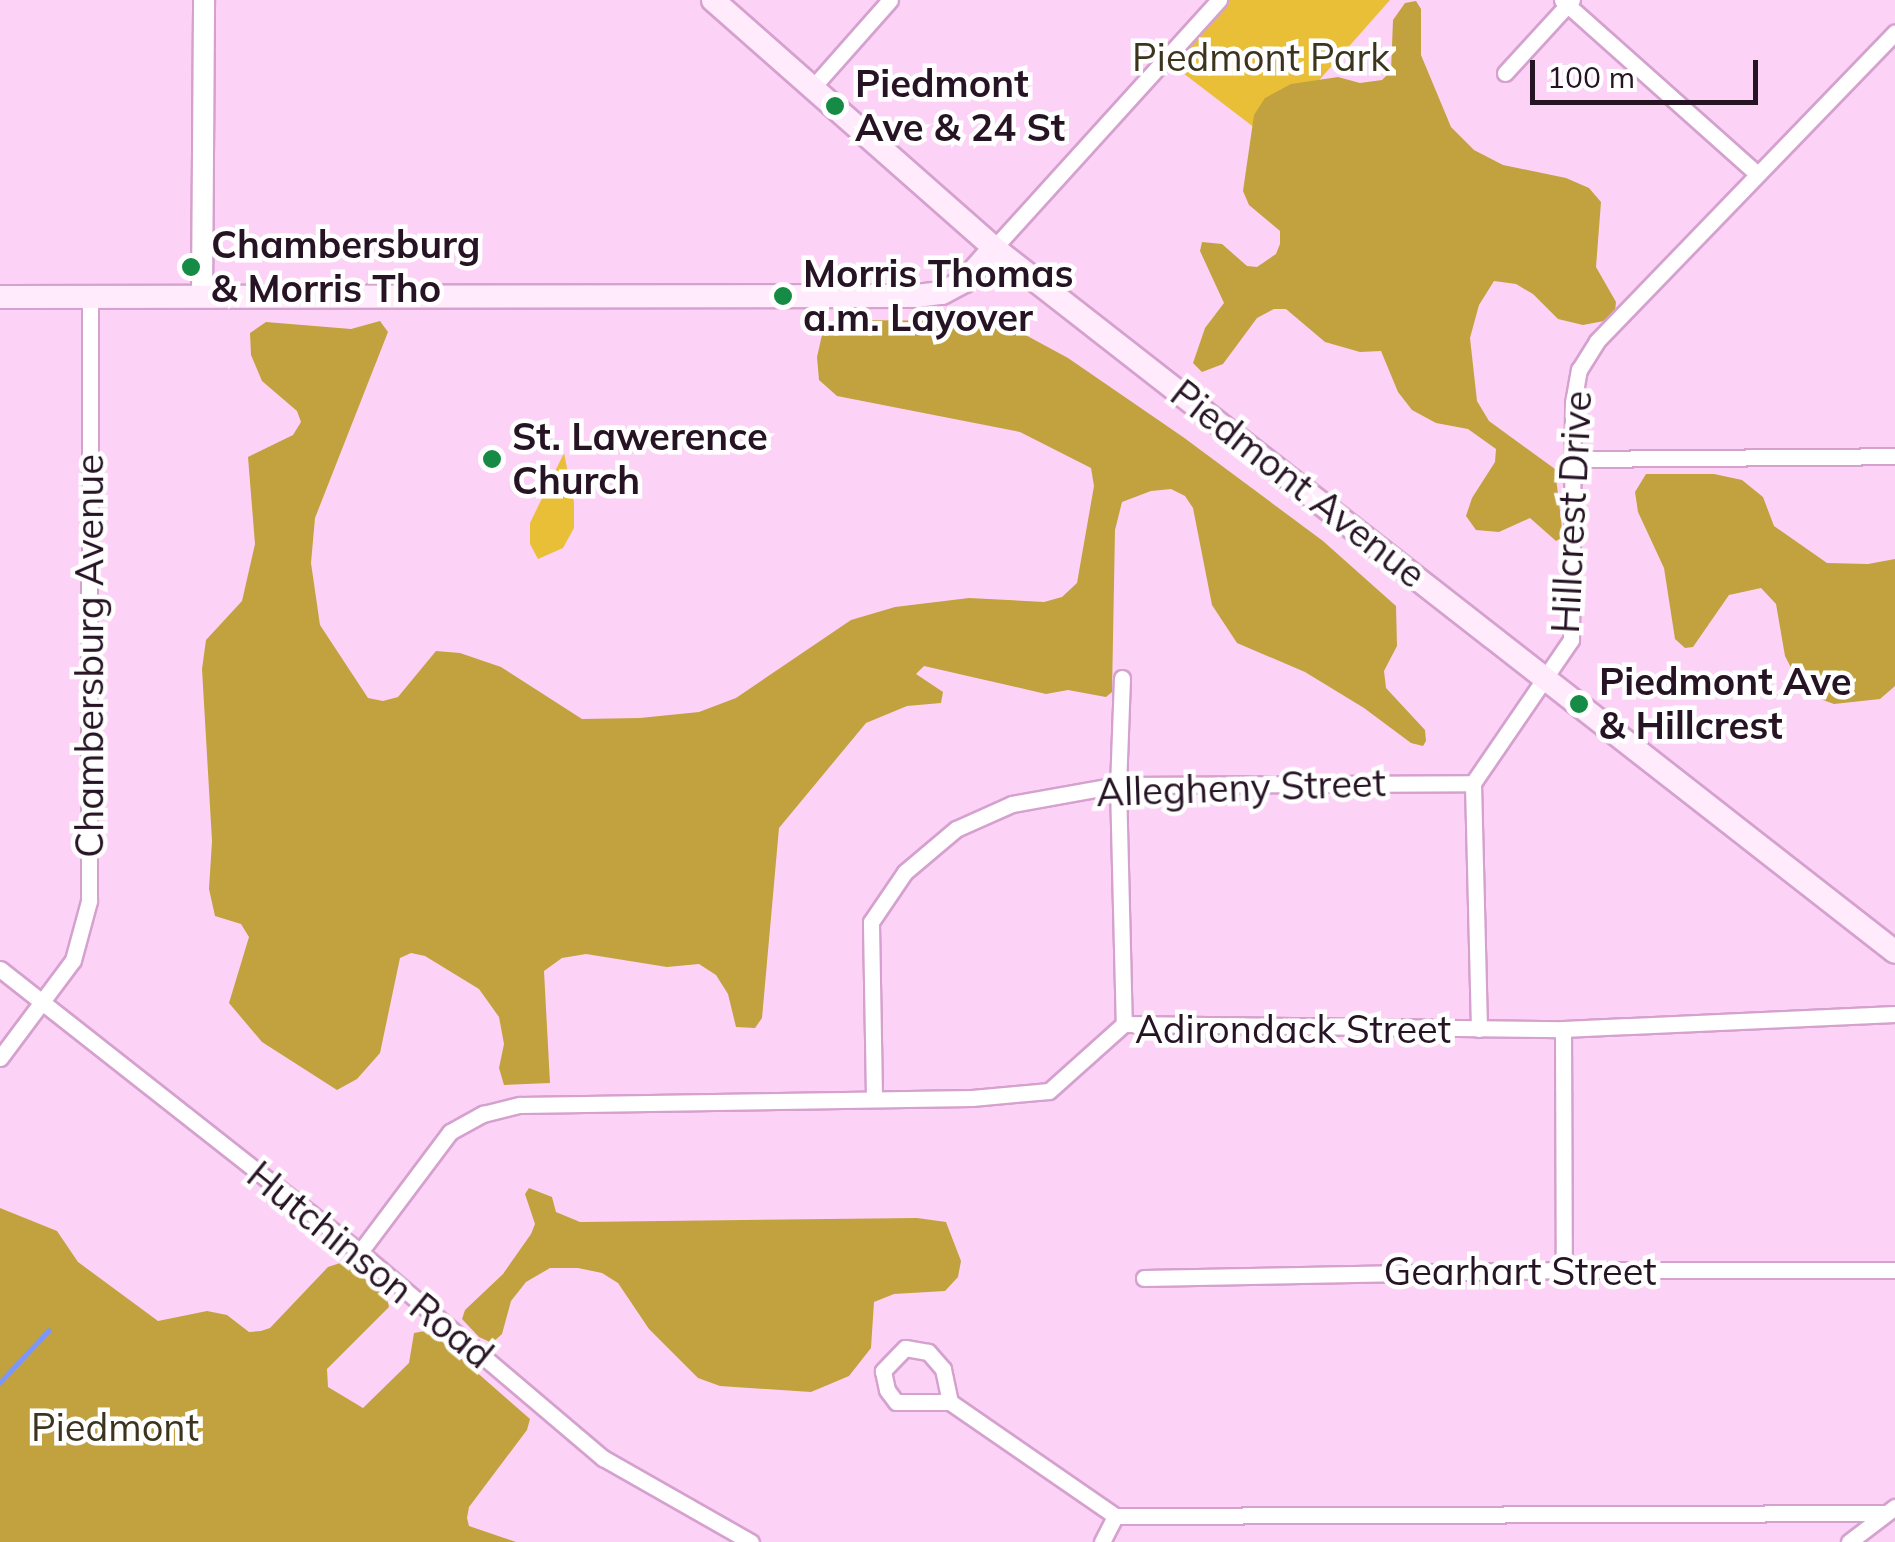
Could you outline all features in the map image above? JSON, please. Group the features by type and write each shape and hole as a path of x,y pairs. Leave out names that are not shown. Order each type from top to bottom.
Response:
{"main road":[{"name":"Piedmont Avenue","path":"713,0 994,248 1895,952"},
{"path":"0,297 916,296 953,288 980,269 994,248"}],"street":[{"path":"202,297 204,0"},
{"path":"813,87 890,0"},
{"path":"994,248 1219,0"},
{"path":"1505,73 1567,2 1756,174"},
{"name":"Hillcrest Drive","path":"1473,783 1571,640 1579,370 1597,342 1895,32"},
{"name":"Chambersburg Avenue","path":"0,1058 73,960 89,901 90,297"},
{"path":"1574,459 1895,456"},
{"path":"1122,678 1118,785 1124,1024"},
{"path":"1473,783 1478,1029"},
{"name":"Allegheny Street","path":"874,1096 872,922 906,872 956,829 1012,804 1118,785 1473,783"},
{"name":"Hutchinson Road","path":"0,969 360,1252 603,1458 751,1542"},
{"name":"Adirondack Street","path":"360,1252 450,1132 482,1114 520,1104 874,1096 972,1098 1049,1091 1124,1024 1563,1029 1895,1014"},
{"path":"1563,1029 1564,1270"},
{"name":"Gearhart Street","path":"1144,1278 1564,1270 1895,1270"},
{"path":"950,1402 943,1368 928,1352 905,1348 883,1370 887,1390 896,1402 950,1402 1115,1516 1889,1510"},
{"path":"1849,1542 1889,1510"},
{"path":"1102,1542 1115,1516"}],"green space":[{"name":"Piedmont Park","path":"1219,0 1390,0 1268,138 1166,60"},
{"path":"1416,1 1421,9 1421,55 1451,127 1474,150 1503,165 1566,178 1589,188 1601,202 1596,267 1616,302 1615,312 1604,321 1583,325 1558,319 1533,294 1516,284 1494,281 1479,305 1470,338 1477,401 1489,421 1555,469 1563,537 1556,541 1530,518 1499,532 1476,530 1466,516 1472,498 1495,462 1496,449 1468,429 1436,423 1412,410 1398,392 1381,351 1360,352 1325,342 1286,309 1274,309 1257,318 1223,364 1202,372 1193,363 1205,328 1224,303 1200,251 1202,242 1222,244 1247,266 1257,267 1276,254 1280,244 1280,231 1249,205 1243,191 1254,115 1265,98 1291,84 1338,77 1360,83 1382,80 1391,71 1393,20 1405,3"},
{"path":"836,320 985,321 1020,332 1068,358 1183,437 1323,541 1396,606 1397,646 1384,671 1386,688 1425,730 1423,746 1411,743 1305,672 1237,643 1212,605 1193,508 1185,496 1171,489 1151,491 1122,502 1115,530 1112,692 1106,697 1068,690 1046,694 924,666 916,674 943,692 941,703 907,706 866,723 779,828 762,1018 755,1028 736,1027 728,994 716,975 699,964 667,967 586,954 562,958 544,971 550,1083 504,1085 499,1068 504,1044 499,1017 479,989 425,956 411,953 400,958 380,1053 357,1079 337,1090 262,1042 229,1003 249,937 241,924 215,916 209,889 212,841 202,669 206,640 242,601 255,544 248,457 293,435 301,422 297,411 262,381 251,355 250,333 266,322 351,329 380,321 388,332 315,518 311,563 320,625 368,698 383,701 398,697 436,651 460,653 501,667 582,719 640,718 699,712 736,698 851,620 895,607 969,598 1044,602 1062,597 1077,583 1094,486 1091,468 1020,432 837,396 819,380 817,357 822,335"},
{"path":"564,453 574,502 574,528 563,548 538,559 530,544 530,523"},
{"path":"1646,474 1714,474 1742,480 1763,497 1774,526 1827,563 1868,564 1895,559 1895,686 1880,699 1834,704 1804,693 1785,656 1776,604 1761,588 1729,595 1693,647 1685,648 1675,639 1664,568 1638,512 1635,492"},
{"path":"529,1188 552,1197 556,1212 580,1222 917,1218 946,1222 961,1261 958,1277 945,1291 894,1294 874,1302 871,1348 849,1376 811,1392 720,1386 698,1378 649,1329 618,1283 602,1273 578,1268 550,1268 526,1282 511,1301 502,1334 492,1343 479,1337 462,1319 465,1310 503,1274 531,1234 535,1224 525,1194"},
{"name":"Piedmont","path":"0,1208 57,1231 78,1262 158,1321 207,1311 227,1315 249,1332 261,1331 270,1328 328,1267 343,1262 387,1297 389,1307 327,1369 328,1387 363,1408 409,1363 414,1333 425,1331 441,1341 530,1419 527,1430 469,1507 467,1518 469,1526 516,1542 0,1542"}],"waterway":[{"path":"0,1382 49,1330"}],"place":[{"name":"Piedmont Ave & 24 St","path":"835,106"},
{"name":"Chambersburg & Morris Tho","path":"191,267"},
{"name":"Morris Thomas a.m. Layover","path":"783,296"},
{"name":"St. Lawerence Church","path":"492,459"},
{"name":"Piedmont Ave & Hillcrest","path":"1579,704"}]}
